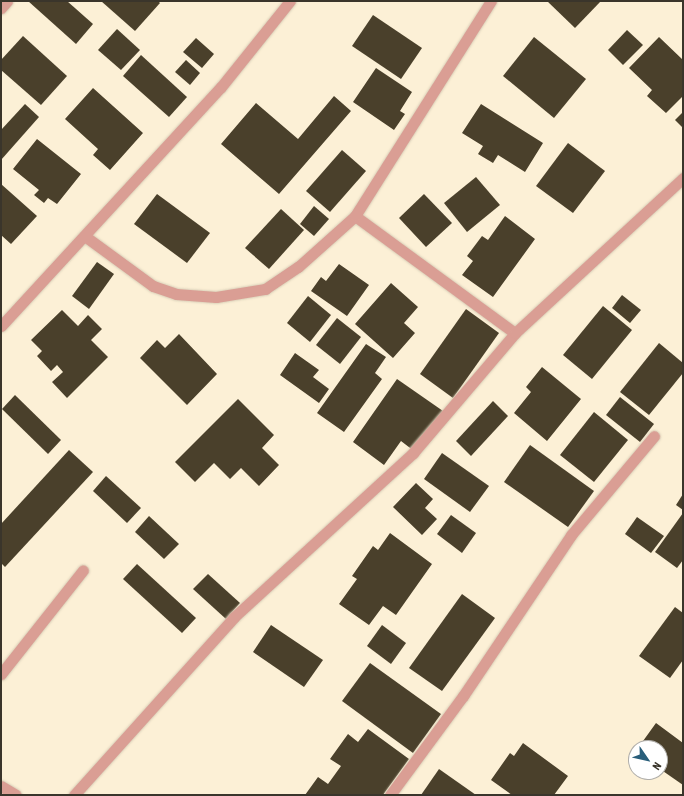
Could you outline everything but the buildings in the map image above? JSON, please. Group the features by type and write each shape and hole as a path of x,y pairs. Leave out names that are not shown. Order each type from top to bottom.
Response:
{"street":[{"path":"1,8 7,1"},
{"path":"1,326 86,237 159,152 221,88 290,1"},
{"path":"86,237 153,286 176,294 216,297 265,289 298,267 355,216 491,1"},
{"path":"74,795 234,617 413,454 515,333 683,178"},
{"path":"355,216 515,333"},
{"path":"390,795 463,696 571,535 654,436"},
{"path":"1,674 83,570"},
{"path":"1,786 16,795"}]}
